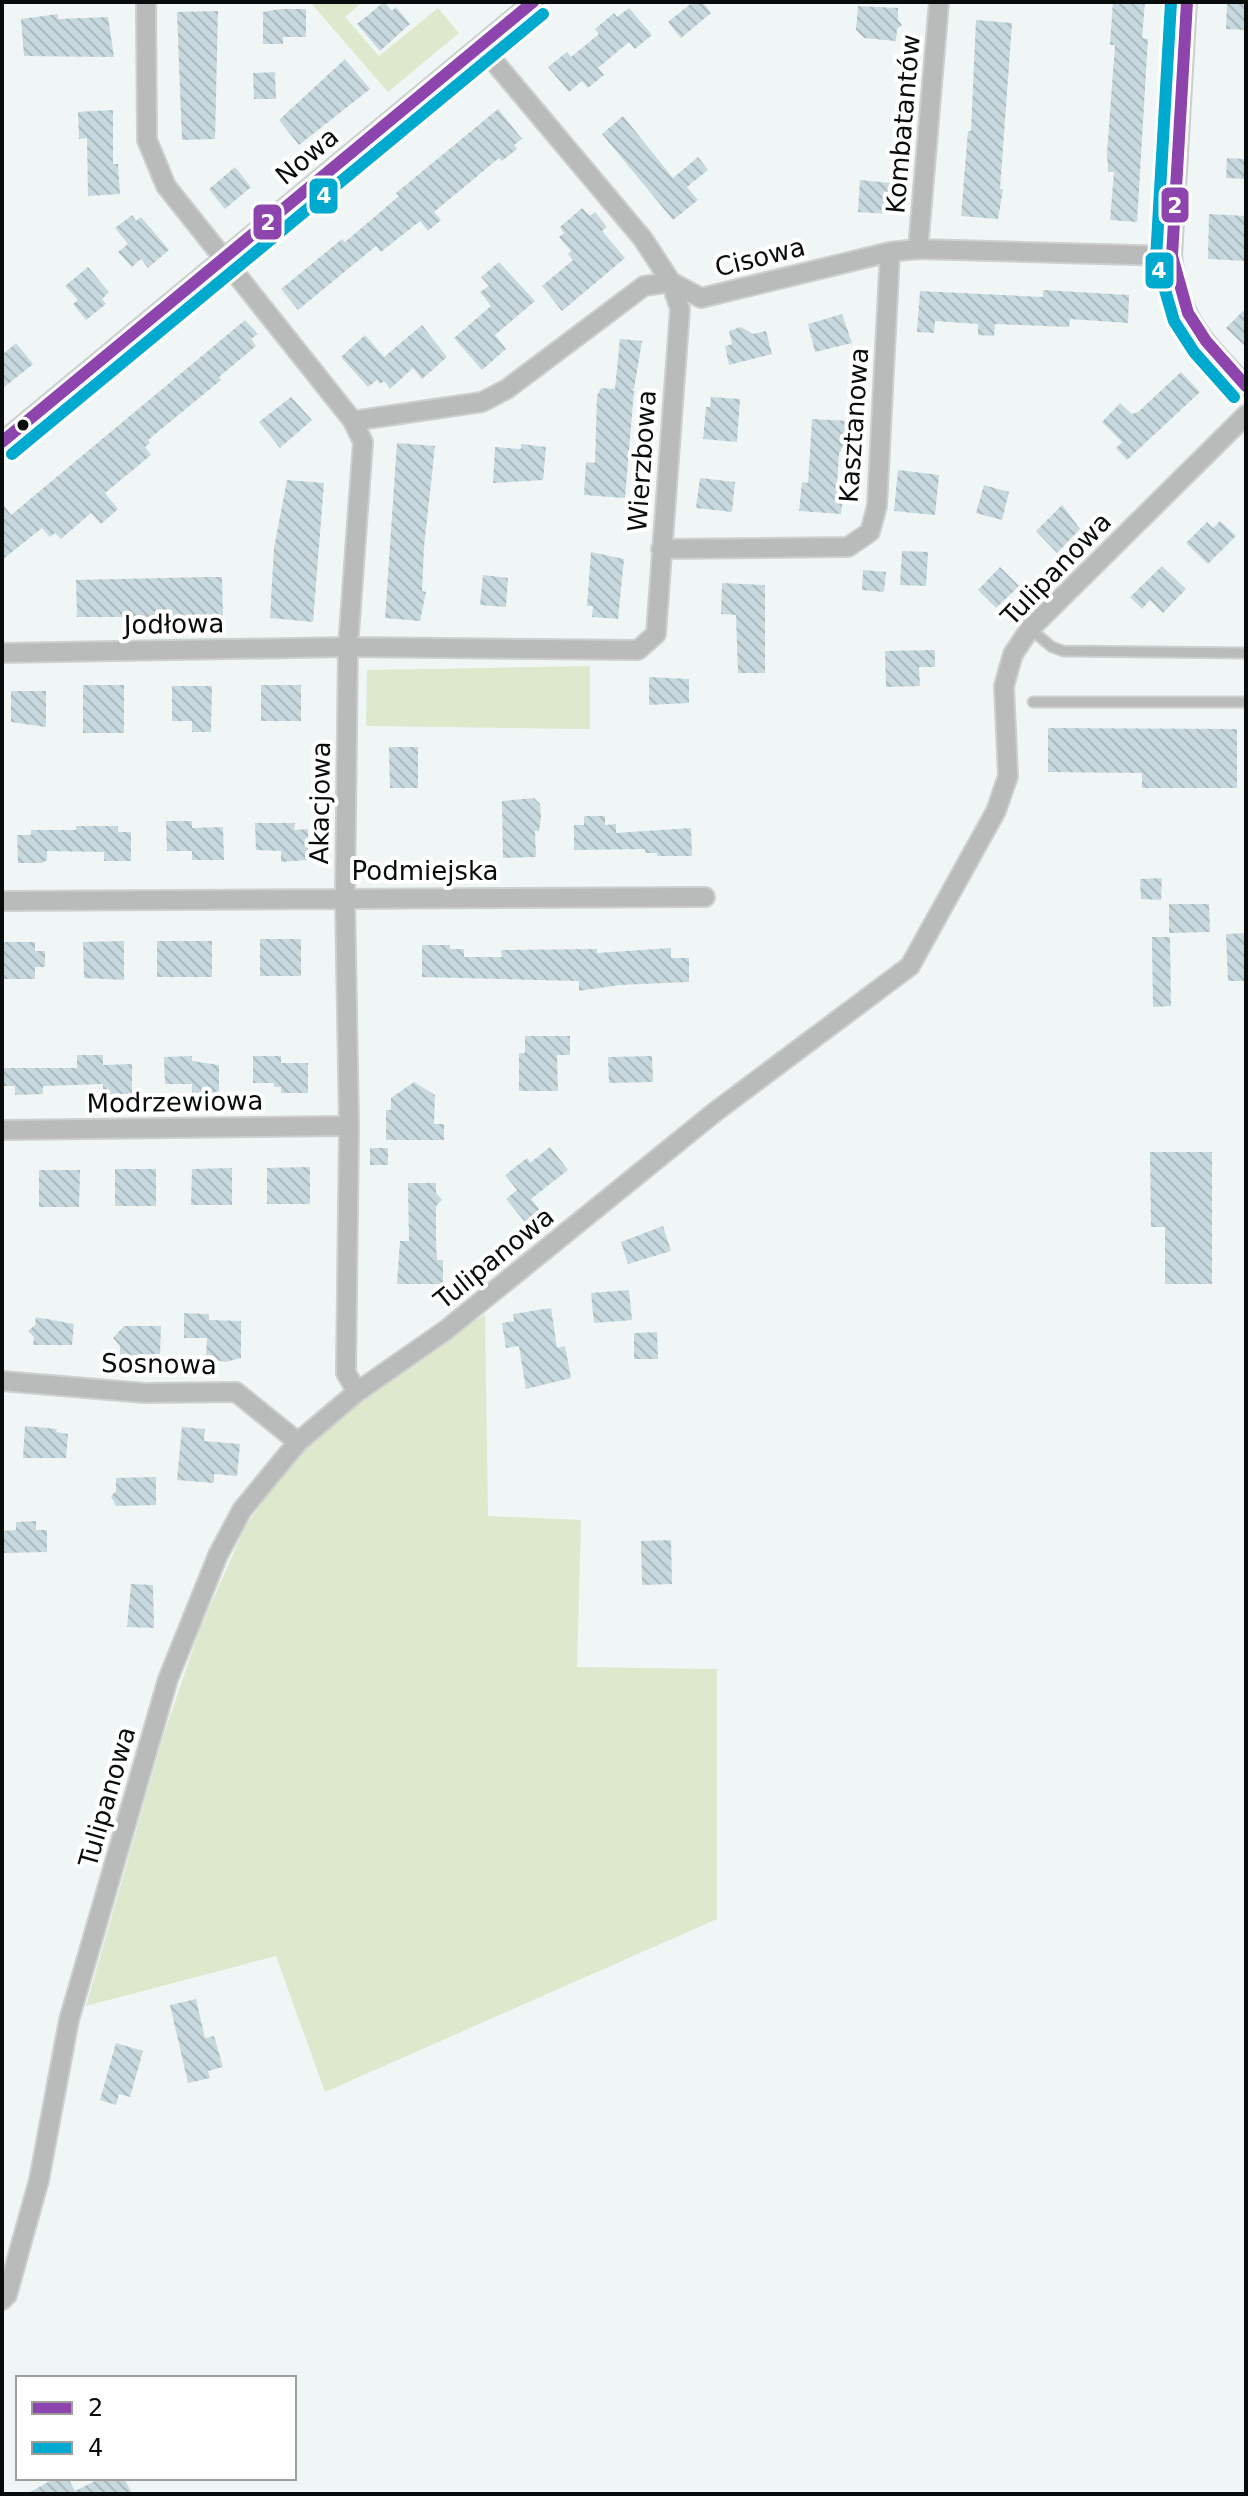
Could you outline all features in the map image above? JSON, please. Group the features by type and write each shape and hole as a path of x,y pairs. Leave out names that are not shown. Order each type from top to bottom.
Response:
{"street":[{"name":"Akacjowa","path":"146,2 147,140 166,186 353,421 363,442 348,647 345,897 349,1126 346,1373 357,1392"},
{"name":"Nowa","path":"2,442 533,2"},
{"name":"Kombatantów","path":"918,249 939,2"},
{"path":"1187,2 1172,256 1176,290 1196,331 1246,386"},
{"name":"Wierzbowa","path":"348,647 638,650 656,634 680,309 671,282 643,239 481,46"},
{"name":"Cisowa","path":"671,282 701,298 890,252 918,249 1172,256"},
{"name":"Kasztanowa","path":"661,549 848,547 870,532 877,506 890,252"},
{"path":"353,421 482,402 507,389 624,298 644,286 671,282"},
{"name":"Tulipanowa","path":"4,2298 39,2180 69,2020 168,1679 218,1555 242,1510 298,1442 357,1392 446,1330 715,1112 910,966 996,811 1008,776 1004,686 1013,654 1030,629 1246,415"},
{"name":"Jodłowa","path":"2,653 348,647"},
{"name":"Podmiejska","path":"2,901 705,897"},
{"name":"Modrzewiowa","path":"2,1130 349,1126"},
{"name":"Sosnowa","path":"2,1381 145,1393 236,1392 298,1442"}],"lane":[{"path":"1030,629 1052,647 1063,651 1246,653"},
{"path":"1033,702 1246,702"}],"green space":[{"path":"310,2 362,2 345,17 379,56 438,8 459,33 388,92"},
{"path":"590,666 590,729 366,726 367,670"},
{"path":"485,1314 488,1516 581,1520 577,1667 717,1669 717,1919 325,2092 276,1956 86,2006 162,1740 199,1631 245,1527 309,1436"}],"building":[{"path":"384,2 392,11 396,7 410,24 380,51 357,24"},
{"path":"693,2 702,2 711,13 681,38 668,22"},
{"path":"1113,2 1145,2 1142,38 1148,39 1137,222 1110,220 1114,172 1108,172 1107,153 1115,45 1110,45"},
{"path":"1227,2 1246,3 1246,30 1226,29"},
{"path":"858,6 898,8 898,20 902,25 897,29 896,41 864,38 856,30"},
{"path":"629,8 652,35 635,49 629,42 598,68 604,75 588,88 582,81 569,92 548,67 567,52 571,57 599,34 595,29 614,13 617,17"},
{"path":"306,9 306,37 283,37 283,44 263,44 263,12"},
{"path":"218,11 215,139 182,140 177,12"},
{"path":"58,14 58,19 108,17 114,57 24,56 21,19"},
{"path":"976,20 1012,23 1000,189 1003,189 998,219 961,216 968,131 971,131"},
{"path":"345,59 370,89 299,145 279,120"},
{"path":"275,72 276,99 254,99 253,73"},
{"path":"498,109 522,139 514,145 517,149 502,161 499,158 434,212 441,220 428,231 420,221 381,252 376,246 298,310 281,289 342,239 345,242 399,196 396,193"},
{"path":"113,110 113,164 118,164 120,194 88,196 87,138 79,139 78,112"},
{"path":"623,116 673,178 698,157 708,170 687,187 698,200 673,220 602,134"},
{"path":"1227,158 1246,159 1246,179 1226,178"},
{"path":"235,167 251,187 225,209 209,189"},
{"path":"860,180 891,183 889,214 858,212"},
{"path":"582,208 590,216 595,212 607,227 602,231 625,258 562,311 542,286 573,260 568,254 571,251 559,237 564,233 560,227"},
{"path":"1209,214 1246,216 1246,261 1208,259"},
{"path":"132,215 136,221 141,217 169,250 148,268 141,259 132,267 118,252 128,244 115,228"},
{"path":"499,262 535,301 495,335 506,349 482,370 454,338 491,306 480,292 489,286 481,277"},
{"path":"88,267 109,292 102,299 106,304 86,320 73,304 78,300 65,286"},
{"path":"1043,290 1129,295 1128,323 1070,319 1069,327 995,324 994,336 978,335 978,324 935,321 934,333 917,332 920,291 1043,297"},
{"path":"1246,308 1246,347 1226,328"},
{"path":"842,314 852,343 815,352 808,324"},
{"path":"245,320 258,334 251,339 256,346 219,377 221,380 148,440 150,443 145,447 151,455 105,493 118,509 101,524 91,513 61,539 55,533 50,537 42,528 2,560 2,503 11,515"},
{"path":"422,325 447,357 422,379 413,368 390,389 384,381 380,384 377,380 368,387 341,357 365,335 384,357"},
{"path":"741,327 753,334 766,331 772,354 729,365 725,346 732,344 729,331"},
{"path":"620,339 642,341 634,389 629,390 634,390 625,498 584,495 586,462 595,463 597,396 601,388 615,389"},
{"path":"16,343 33,364 2,389 2,355"},
{"path":"1181,372 1200,392 1127,460 1116,448 1122,442 1102,422 1120,403 1132,414 1138,412"},
{"path":"291,397 312,420 280,448 259,422"},
{"path":"711,397 740,399 737,442 703,439 706,407 710,407"},
{"path":"812,419 849,421 848,434 839,454 837,486 844,487 841,514 799,511 802,482 808,483"},
{"path":"397,443 435,446 424,547 422,591 426,592 420,621 385,618"},
{"path":"521,444 546,447 543,480 493,483 495,447 521,449"},
{"path":"898,470 939,475 935,515 894,511"},
{"path":"700,478 735,482 732,512 696,508"},
{"path":"287,480 324,483 313,622 270,618 274,548"},
{"path":"984,485 1009,492 1002,520 976,513"},
{"path":"1062,505 1080,529 1057,553 1036,531"},
{"path":"1220,521 1236,536 1208,564 1186,543 1207,522 1213,528"},
{"path":"902,551 928,552 926,586 900,585"},
{"path":"591,552 624,559 618,619 592,617 593,606 587,606"},
{"path":"1162,566 1186,589 1163,613 1150,600 1142,609 1130,597"},
{"path":"1000,567 1019,586 996,608 978,590"},
{"path":"863,570 886,572 884,592 862,590"},
{"path":"483,575 508,578 506,607 480,605"},
{"path":"222,577 223,617 77,617 76,580"},
{"path":"722,583 765,585 765,673 738,673 736,615 721,614"},
{"path":"935,650 935,667 919,667 920,686 886,687 885,651"},
{"path":"649,677 689,679 689,703 649,705"},
{"path":"83,685 124,685 124,733 83,733"},
{"path":"261,685 301,685 301,721 261,721"},
{"path":"172,686 212,686 211,732 192,732 192,721 172,721"},
{"path":"11,691 46,691 46,727 11,722"},
{"path":"1048,728 1237,729 1237,788 1142,788 1142,773 1048,772"},
{"path":"389,747 418,747 418,788 390,788"},
{"path":"534,798 540,804 541,817 539,831 535,831 536,857 503,858 502,801"},
{"path":"584,816 605,816 605,825 616,824 616,833 691,828 692,856 657,856 657,853 645,853 645,849 574,850 574,825 584,825"},
{"path":"166,821 192,821 192,828 223,827 224,860 192,860 192,851 167,851"},
{"path":"255,823 295,823 294,830 308,829 308,860 281,862 281,851 256,850"},
{"path":"76,826 118,826 118,832 131,832 131,861 104,861 104,852 47,851 47,860 42,863 18,863 17,835 31,835 31,830 76,830"},
{"path":"1162,878 1161,900 1141,899 1140,879"},
{"path":"1169,904 1209,904 1210,932 1169,933"},
{"path":"1246,933 1246,981 1228,981 1226,934"},
{"path":"1152,937 1170,937 1171,1006 1153,1007"},
{"path":"260,939 301,939 301,976 260,976"},
{"path":"124,941 124,980 84,978 83,942"},
{"path":"157,941 212,941 212,977 157,977"},
{"path":"2,942 35,942 35,951 45,951 45,967 35,967 35,979 2,979"},
{"path":"422,945 450,945 450,949 464,949 464,957 502,957 501,950 597,949 597,953 671,948 671,958 689,958 689,982 619,985 579,991 579,981 422,977"},
{"path":"525,1036 570,1036 570,1055 557,1055 558,1091 519,1091 519,1053 525,1053"},
{"path":"77,1055 103,1055 103,1065 132,1064 132,1094 103,1094 103,1084 43,1086 43,1094 15,1095 15,1086 2,1086 2,1068 77,1068"},
{"path":"192,1056 192,1061 219,1065 219,1093 192,1093 192,1084 165,1084 164,1057"},
{"path":"253,1056 281,1056 281,1063 308,1063 308,1093 281,1093 281,1087 274,1087 274,1083 253,1083"},
{"path":"652,1056 653,1082 609,1083 608,1057"},
{"path":"414,1082 435,1095 434,1124 444,1124 444,1140 386,1140 386,1110 391,1110 391,1098"},
{"path":"550,1147 568,1170 531,1199 540,1210 525,1222 506,1199 517,1190 505,1175 527,1158 530,1163"},
{"path":"370,1148 388,1148 388,1165 370,1165"},
{"path":"1150,1152 1212,1152 1212,1284 1165,1284 1165,1227 1151,1227"},
{"path":"310,1167 310,1204 267,1204 267,1168"},
{"path":"232,1168 232,1205 191,1205 192,1169"},
{"path":"115,1169 156,1169 156,1206 115,1206"},
{"path":"39,1170 80,1170 79,1207 39,1207"},
{"path":"408,1183 436,1183 436,1193 442,1200 436,1206 436,1241 437,1260 443,1260 443,1284 397,1284 400,1241 409,1241"},
{"path":"663,1226 671,1251 628,1264 621,1242"},
{"path":"629,1290 632,1320 594,1323 591,1293"},
{"path":"551,1308 557,1348 565,1346 571,1378 526,1389 519,1346 506,1348 502,1323 514,1321 513,1314"},
{"path":"184,1313 209,1314 209,1320 241,1321 241,1358 226,1362 206,1358 207,1338 184,1338"},
{"path":"36,1317 74,1324 72,1345 33,1345 34,1337 28,1331 35,1325"},
{"path":"124,1326 161,1326 160,1354 120,1356 120,1346 113,1338"},
{"path":"657,1332 658,1359 634,1359 634,1333"},
{"path":"25,1426 57,1429 56,1432 68,1434 66,1458 23,1458"},
{"path":"182,1427 205,1429 204,1441 240,1444 237,1476 214,1474 214,1483 177,1480"},
{"path":"156,1477 156,1505 116,1506 111,1496 116,1491 116,1478"},
{"path":"36,1521 36,1530 47,1530 47,1552 2,1553 2,1531 16,1530 16,1522"},
{"path":"671,1540 672,1584 642,1585 641,1541"},
{"path":"131,1584 153,1585 154,1628 127,1627"},
{"path":"196,1999 205,2038 214,2036 223,2067 208,2071 210,2078 188,2083 170,2005"},
{"path":"116,2043 143,2051 130,2097 119,2094 116,2105 100,2100"},
{"path":"52,2480 69,2480 75,2491 97,2480 125,2480 132,2494 27,2494"}],"transit line":[{"name":"2","path":"2,442 533,2"},
{"name":"4","path":"1171,2 1156,259 1174,321 1194,352 1234,397"},
{"name":"2","path":"1187,2 1172,256 1188,313 1206,341 1246,386"},
{"name":"4","path":"12,454 543,14"}]}
